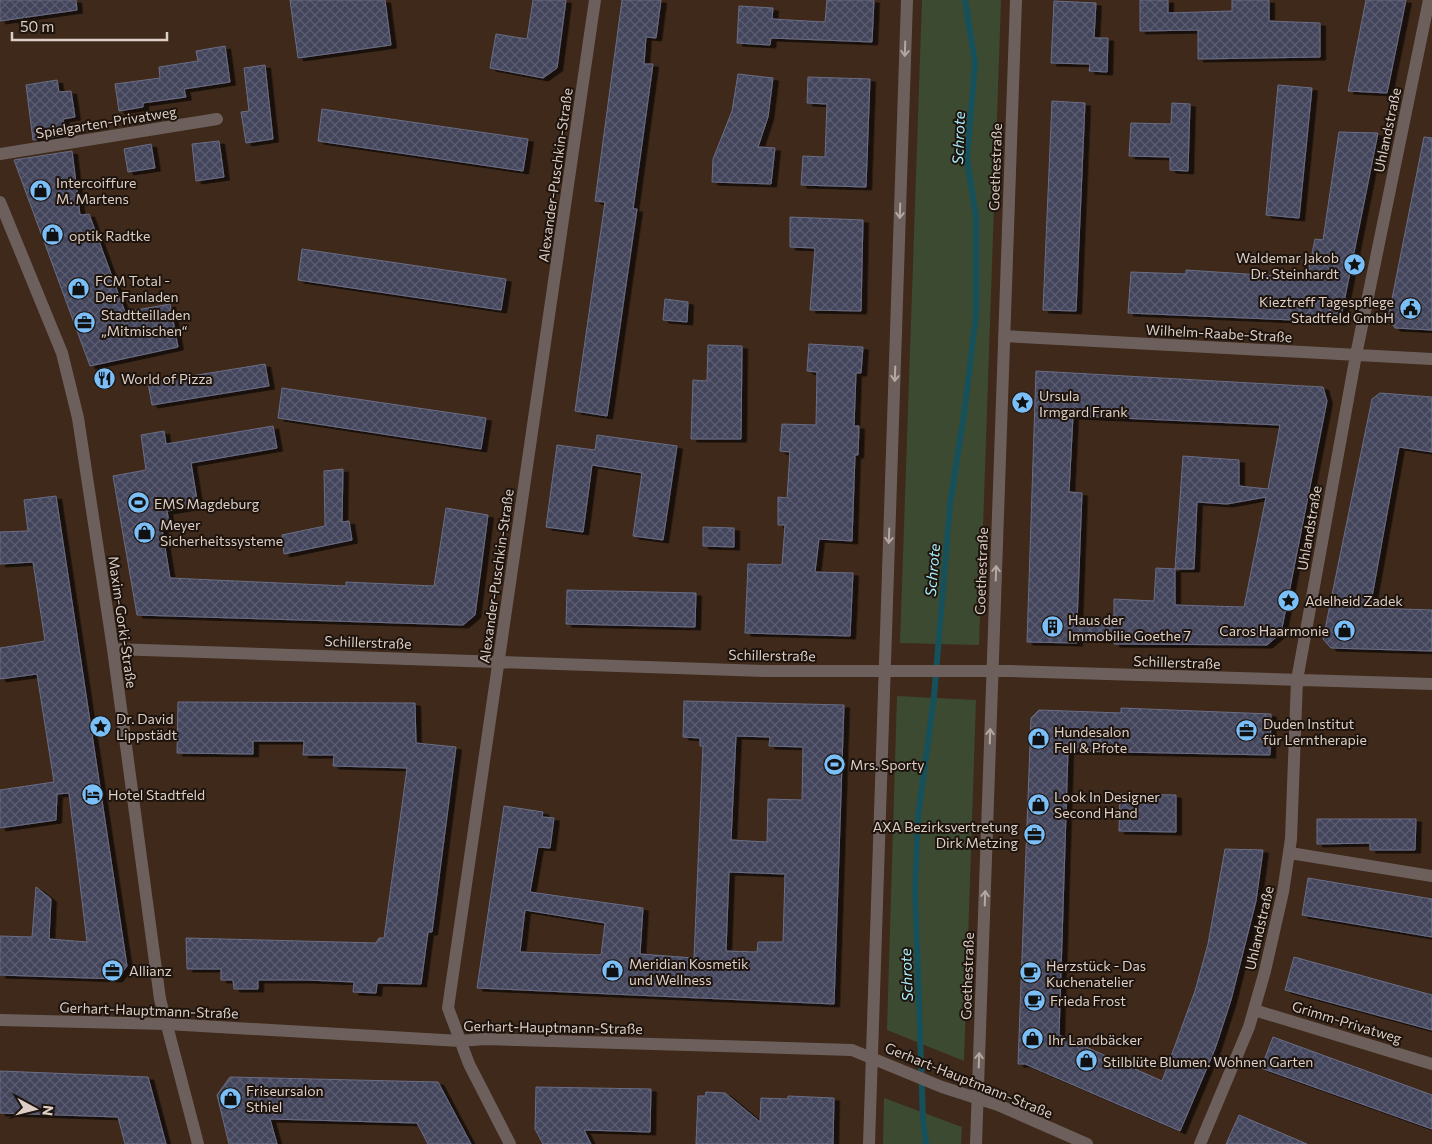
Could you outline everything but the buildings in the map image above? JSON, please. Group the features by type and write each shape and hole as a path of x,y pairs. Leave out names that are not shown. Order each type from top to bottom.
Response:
{"street":[{"name":"Alexander-Puschkin-Straße","path":"510,1144 469,1064 448,1008 595,0"},
{"path":"869,1144 907,0"},
{"name":"Goethestraße","path":"976,1144 1016,0"},
{"name":"Uhlandstraße","path":"1200,1144 1254,1010 1275,931 1290,853 1297,680 1356,355 1429,0"},
{"name":"Spielgarten-Privatweg","path":"0,154 217,119"},
{"name":"Maxim-Gorki-Straße","path":"0,202 62,353 81,435 160,999 198,1144"},
{"name":"Wilhelm-Raabe-Straße","path":"1004,336 1432,360"},
{"name":"Schillerstraße","path":"112,649 766,671 920,670 1432,684"},
{"path":"1290,853 1432,876"},
{"name":"Grimm-Privatweg","path":"1254,1010 1432,1064"},
{"name":"Gerhart-Hauptmann-Straße","path":"0,1020 166,1024 460,1041 485,1039 852,1050 942,1087 998,1106 1087,1144"}],"green space":[{"path":"922,0 1001,0 979,645 900,643"},
{"path":"897,696 976,700 964,1061 887,1030"},
{"path":"884,1098 962,1127 961,1144 883,1144"}],"waterway":[{"name":"Schrote","path":"926,1144 923,1120 915,890 918,817 934,697 950,505 965,407 976,315 976,217 967,159 975,63 965,0"}],"place":[{"name":"Intercoiffure M. Martens","path":"40,190"},
{"name":"optik Radtke","path":"53,235"},
{"name":"Waldemar Jakob Dr. Steinhardt","path":"1355,265"},
{"name":"FCM Total - Der Fanladen","path":"79,288"},
{"name":"Kieztreff Tagespflege Stadtfeld GmbH","path":"1410,309"},
{"name":"Stadtteilladen „Mitmischen“","path":"85,322"},
{"name":"World of Pizza","path":"105,378"},
{"name":"Ursula Irmgard Frank","path":"1023,403"},
{"name":"EMS Magdeburg","path":"138,503"},
{"name":"Meyer Sicherheitssysteme","path":"144,532"},
{"name":"Adelheid Zadek","path":"1289,600"},
{"name":"Haus der Immobilie Goethe 7","path":"1052,627"},
{"name":"Caros Haarmonie","path":"1345,630"},
{"name":"Dr. David Lippstädt","path":"100,726"},
{"name":"Duden Institut für Lerntherapie","path":"1247,731"},
{"name":"Hundesalon Fell & Pfote","path":"1038,739"},
{"name":"Mrs. Sporty","path":"834,764"},
{"name":"Hotel Stadtfeld","path":"92,794"},
{"name":"Look In Designer Second Hand","path":"1038,804"},
{"name":"AXA Bezirksvertretung Dirk Metzing","path":"1034,834"},
{"name":"Allianz","path":"113,970"},
{"name":"Meridian Kosmetik und Wellness","path":"613,971"},
{"name":"Herzstück - Das Kuchenatelier","path":"1030,973"},
{"name":"Frieda Frost","path":"1034,1000"},
{"name":"Ihr Landbäcker","path":"1032,1039"},
{"name":"Stilblüte Blumen. Wohnen Garten","path":"1087,1061"},
{"name":"Friseursalon Sthiel","path":"230,1098"}]}
